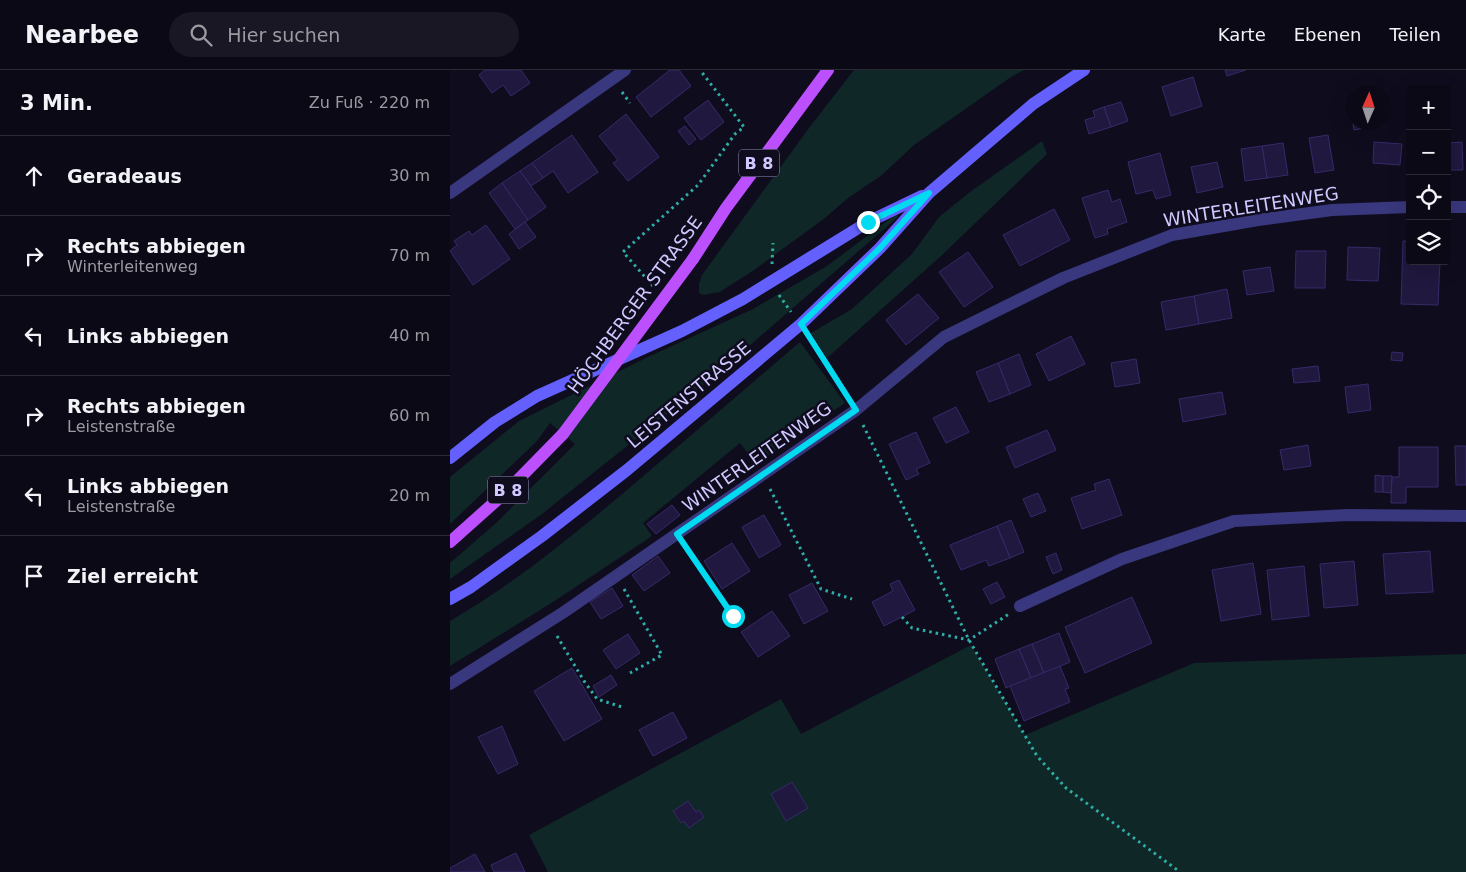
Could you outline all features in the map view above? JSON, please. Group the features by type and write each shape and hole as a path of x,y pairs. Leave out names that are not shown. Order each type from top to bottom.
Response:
{"main road":[{"name":"HÖCHBERGER STRASSE","path":"450,542 506,492 563,434 693,259 731,200 828,70"},
{"name":"LEISTENSTRASSE","path":"450,599 471,587 542,536 619,476 801,324 880,248 929,193 1033,104 1084,70"},
{"name":"LEISTENSTRASSE","path":"450,458 495,422 537,396 682,331 770,284 868,222 929,193"}],"street":[{"path":"450,193 625,70"},
{"name":"WINTERLEITENWEG","path":"450,684 548,622 856,410 944,337 1063,278 1172,235 1258,220 1332,210 1406,207"},
{"path":"1451,207 1466,207"},
{"path":"1020,606 1122,560 1234,521 1348,515 1466,516"}],"path":[{"path":"656,290 623,252 698,185 735,134 744,127 700,70"},
{"path":"801,324 856,410 969,640 1037,756 1066,788 1180,872"},
{"path":"762,475 821,589 852,599"},
{"path":"677,534 733,616"},
{"path":"616,576 662,655 630,673"},
{"path":"902,617 912,628 969,640 1020,606"},
{"path":"548,622 597,699 622,707"}],"green space":[{"path":"854,70 1024,70 1011,77 914,145 882,175 848,198 825,218 754,270 720,292 704,295 699,293 702,275 809,128"},
{"path":"1042,141 1047,154 941,256 827,358 811,333 852,309 912,254 939,217 970,192"},
{"path":"895,215 898,215 898,217 712,378 542,514 450,579 450,563 495,524 575,444 550,423 537,441 450,524 450,477 519,421 650,356 753,309 827,266"},
{"path":"800,342 845,403 756,464 740,443 643,523 652,536 556,600 450,666 450,621 501,589 572,535"},
{"path":"971,645 1025,735 1194,663 1466,654 1466,872 548,872 529,835 781,699 801,734"}],"building":[{"path":"485,70 521,70 530,83 511,96 503,85 492,93 479,75"},
{"path":"670,70 679,70 691,86 651,117 636,97"},
{"path":"1225,70 1246,70 1227,76"},
{"path":"1193,77 1202,106 1171,116 1162,87"},
{"path":"708,100 724,122 701,140 684,118"},
{"path":"1121,102 1128,121 1111,127 1104,107"},
{"path":"1104,107 1111,127 1089,134 1085,120 1095,117 1093,111"},
{"path":"626,114 659,157 628,181 613,163 618,160 599,136"},
{"path":"685,126 696,139 689,145 678,131"},
{"path":"572,135 598,172 568,193 553,171 543,178 532,163"},
{"path":"1328,135 1334,170 1315,173 1309,138"},
{"path":"1374,142 1402,144 1400,165 1373,163"},
{"path":"1462,142 1463,170 1451,170 1451,143"},
{"path":"1283,143 1288,175 1267,178 1262,146"},
{"path":"1262,146 1267,178 1245,181 1241,149"},
{"path":"1160,153 1171,195 1156,199 1153,190 1136,194 1128,162"},
{"path":"1217,162 1223,187 1197,193 1191,167"},
{"path":"532,163 543,178 531,186 520,171"},
{"path":"520,171 546,207 528,220 502,183"},
{"path":"502,183 528,220 515,229 489,193"},
{"path":"1108,190 1112,202 1120,199 1127,222 1107,229 1108,234 1095,238 1082,198"},
{"path":"1054,209 1070,240 1020,266 1003,235"},
{"path":"525,222 536,237 519,249 509,234"},
{"path":"486,225 510,259 473,285 450,251 457,245 454,241 469,231 472,235"},
{"path":"1403,241 1406,241 1406,265 1440,265 1438,305 1401,304"},
{"path":"1348,247 1380,248 1378,281 1347,280"},
{"path":"1296,251 1326,251 1325,288 1295,288"},
{"path":"968,252 993,287 964,307 939,272"},
{"path":"1270,267 1274,291 1247,295 1243,271"},
{"path":"1227,289 1232,318 1199,324 1194,296"},
{"path":"918,294 939,318 906,345 886,320"},
{"path":"1194,296 1199,324 1166,330 1161,302"},
{"path":"1071,336 1085,364 1049,381 1036,354"},
{"path":"1392,352 1403,353 1402,361 1391,360"},
{"path":"1019,354 1031,385 1010,394 998,363"},
{"path":"1136,359 1140,383 1115,387 1111,363"},
{"path":"998,363 1010,394 989,402 976,372"},
{"path":"1318,366 1320,381 1294,383 1292,369"},
{"path":"1368,384 1371,410 1348,413 1345,387"},
{"path":"1222,392 1226,414 1183,422 1179,399"},
{"path":"956,407 969,432 946,443 933,418"},
{"path":"1047,430 1056,450 1015,468 1006,447"},
{"path":"916,432 930,463 916,469 919,474 906,480 889,444"},
{"path":"1308,445 1311,466 1284,470 1280,450"},
{"path":"1455,446 1466,446 1466,485 1456,485"},
{"path":"1399,447 1438,447 1438,487 1406,487 1406,503 1391,503 1392,477 1399,477"},
{"path":"1375,475 1383,476 1383,492 1375,492"},
{"path":"1383,476 1392,476 1391,493 1383,492"},
{"path":"1109,479 1122,515 1082,529 1071,498 1096,490 1094,484"},
{"path":"1038,493 1046,511 1031,517 1023,499"},
{"path":"672,505 680,515 656,534 647,524"},
{"path":"764,515 781,545 759,558 742,527"},
{"path":"1011,520 1024,552 1010,558 997,526"},
{"path":"997,526 1010,558 989,566 986,560 961,570 950,545"},
{"path":"732,543 750,571 722,589 704,561"},
{"path":"1430,551 1433,592 1386,594 1383,554"},
{"path":"1056,553 1062,570 1053,574 1046,557"},
{"path":"658,556 670,573 644,591 632,575"},
{"path":"1354,561 1358,605 1324,608 1320,564"},
{"path":"1253,563 1261,614 1221,621 1212,570"},
{"path":"1304,566 1309,616 1272,620 1267,570"},
{"path":"899,580 915,610 884,626 872,602 893,591 890,584"},
{"path":"997,582 1005,597 991,604 983,589"},
{"path":"812,583 828,611 804,624 789,595"},
{"path":"612,588 623,606 601,619 590,602"},
{"path":"1132,597 1152,643 1085,673 1065,627"},
{"path":"772,611 790,636 758,657 741,632"},
{"path":"1059,633 1070,662 1044,673 1032,644"},
{"path":"628,634 640,653 616,669 603,650"},
{"path":"1032,644 1044,673 1031,678 1019,649"},
{"path":"1019,649 1031,678 1006,688 995,659"},
{"path":"1060,666 1069,688 1065,689 1070,702 1024,721 1010,686"},
{"path":"572,668 602,719 564,741 534,691"},
{"path":"611,675 617,685 599,697 593,686"},
{"path":"673,712 687,738 653,756 639,730"},
{"path":"502,726 518,764 498,774 478,737"},
{"path":"792,782 808,808 786,821 771,794"},
{"path":"688,801 696,812 699,810 704,817 689,828 684,821 681,823 673,811"},
{"path":"516,853 525,872 494,872 491,865"},
{"path":"475,854 485,872 450,872 450,868"}],"route":[{"path":"733,616 677,534 856,410 801,324 880,248 929,193 868,222"}]}
